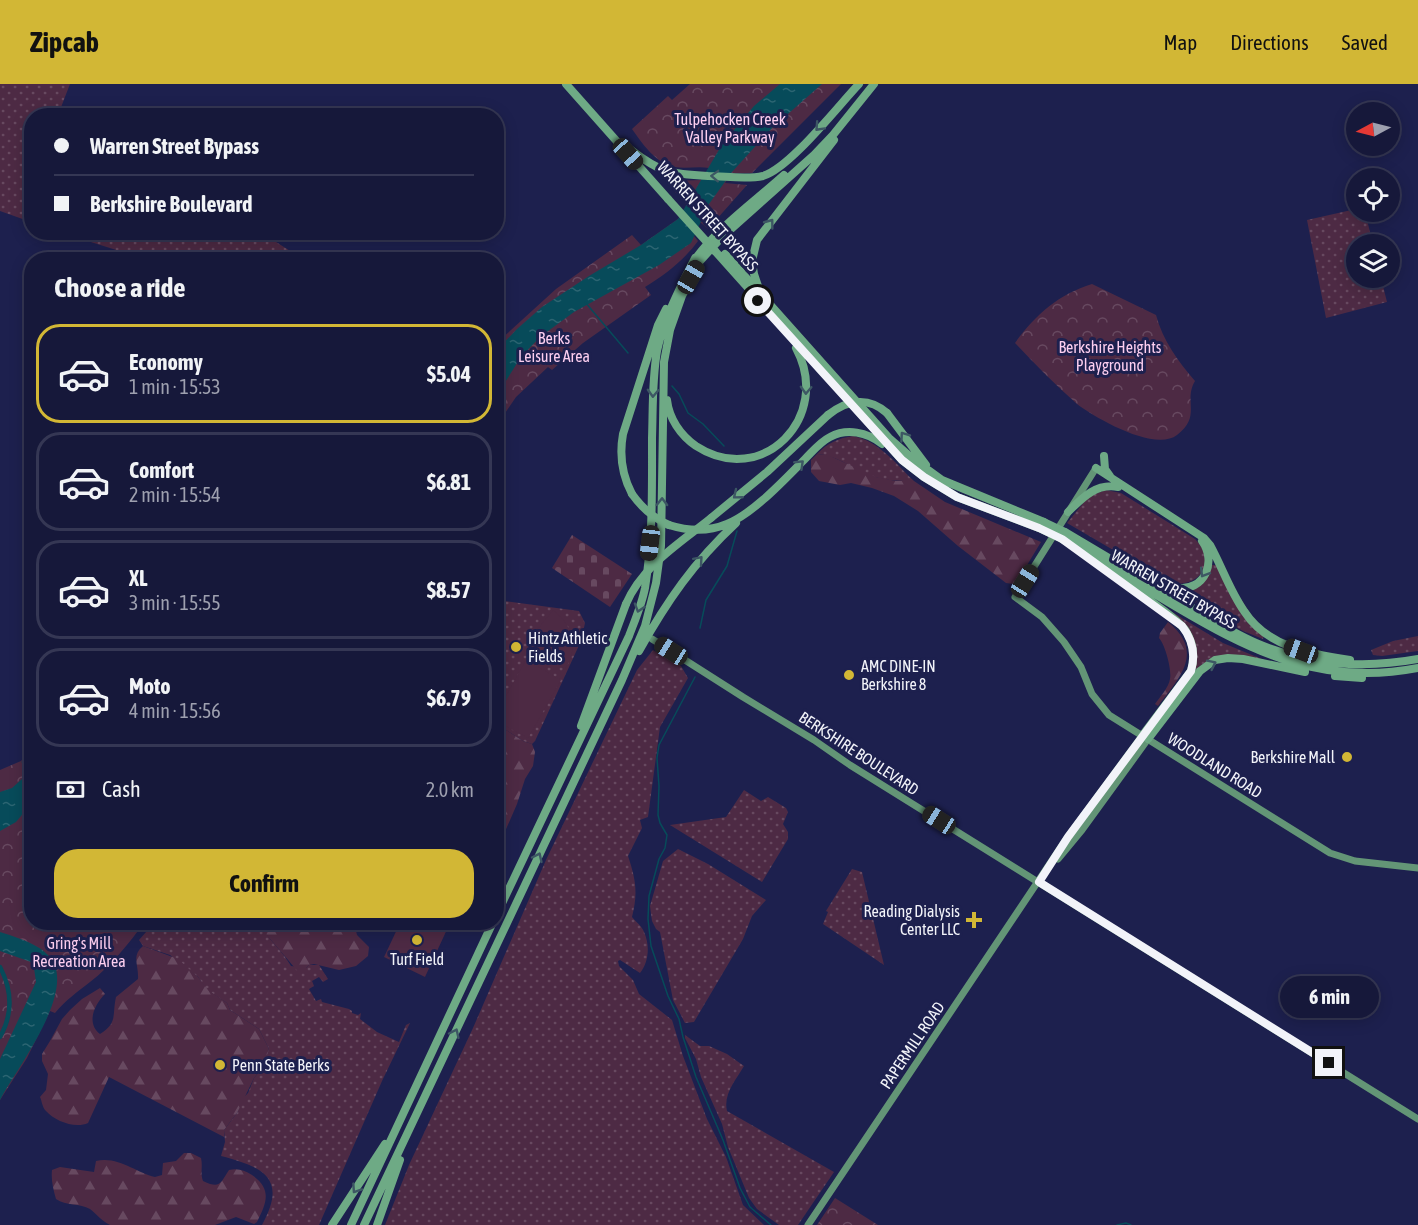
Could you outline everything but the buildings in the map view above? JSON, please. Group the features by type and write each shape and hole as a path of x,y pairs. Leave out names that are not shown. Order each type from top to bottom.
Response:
{"highway":[{"name":"WARREN STREET BYPASS","path":"566,84 630,152"},
{"name":"WARREN STREET BYPASS","path":"572,84 789,335 902,460 924,477 957,497 1041,525"},
{"path":"630,152 658,169 680,174 750,177 770,173 784,163 859,84"},
{"path":"757,503 738,519 710,529 685,530 656,519 632,494 624,477 621,453 623,434 658,325 682,277 695,258 732,219 822,140 868,84"},
{"path":"504,928 622,680 651,608 661,546 664,362 669,330 675,314 700,261 721,238 833,135 874,84"},
{"path":"763,296 752,265 755,244 844,128 862,99"},
{"name":"WARREN STREET BYPASS","path":"717,249 763,296 897,445 942,480 1067,538 1255,642 1298,657 1336,663 1387,665 1418,659"},
{"path":"504,899 629,636 645,590 650,543 654,372 664,327 695,258"},
{"path":"664,362 668,406 683,434 693,444 714,454 727,458 748,457 768,451 784,440 796,426 804,408 807,390 806,373 801,357 789,335"},
{"path":"554,795 631,591 642,576 767,472 828,415 847,404 862,402 876,405 887,413 929,468 981,497"},
{"path":"622,680 665,606 686,576 718,540 822,443 841,433 858,433 872,437 902,460"},
{"path":"1067,538 1094,545 1140,572 1173,587 1190,587 1202,579 1206,573 1209,561 1203,542 1117,484 1106,472 1104,456"},
{"path":"1095,470 1198,533 1208,542 1243,610 1266,634 1287,646 1314,655 1387,665"},
{"path":"1068,512 1093,490 1117,484"},
{"name":"WARREN STREET BYPASS","path":"1067,538 1213,629 1276,658 1299,666 1330,671 1367,673 1418,668"},
{"path":"1067,538 1176,621 1182,626 1190,640 1194,655 1191,671 1145,738"},
{"path":"1145,738 1200,671 1219,659 1243,658 1298,671 1349,677 1367,678 1402,671"},
{"path":"351,1225 489,930"},
{"path":"364,1225 503,930"},
{"path":"377,1225 429,1086"},
{"path":"332,1225 376,1158 408,1103"}],"main road":[{"path":"1068,512 1095,470"},
{"name":"WOODLAND ROAD","path":"1068,512 1015,597 1042,617 1064,642 1076,658 1098,702 1109,715 1330,853 1355,861 1418,868"},
{"name":"BERKSHIRE BOULEVARD","path":"652,639 1418,1119"},
{"name":"PAPERMILL ROAD","path":"808,1225 993,947 1039,882 1082,830 1145,738"}],"green space":[{"path":"0,84 70,84 61,108 24,108 24,220 0,211"},
{"name":"Tulpehocken Creek Valley Parkway","path":"690,84 841,84 752,173 731,173 725,183 747,185 708,229 700,222 694,236 698,241 693,248 674,266 645,287 651,295 583,343 552,370 548,367 516,397 504,415 504,337 556,289 632,235 641,245 678,219 687,205 675,192 671,183 701,180 709,168 679,168 662,162 650,152 632,129 668,96 672,100"},
{"path":"1346,211 1346,222 1368,222 1370,234 1346,234 1346,288 1384,288 1387,302 1326,318 1307,220"},
{"path":"84,240 273,240 292,252 123,252"},
{"name":"Berkshire Heights Playground","path":"1092,284 1156,315 1172,350 1195,381 1192,388 1189,421 1177,435 1167,439 1141,437 1098,418 1069,397 1015,343 1039,315 1058,300"},
{"path":"853,436 879,448 914,481 875,477 832,457 817,454 834,442"},
{"path":"817,454 828,455 876,477 896,481 914,481 945,502 1041,542 1018,580 1013,584 1006,583 918,511 894,496 851,483 840,485 819,481 811,472 811,460"},
{"path":"1106,490 1121,493 1195,539 1205,557 1202,572 1188,582 1179,584 1168,582 1067,523 1089,496"},
{"path":"572,535 632,574 610,607 552,568"},
{"path":"1211,565 1219,565 1264,635 1263,639 1243,631 1173,590 1189,590"},
{"path":"1149,598 1223,643 1269,662 1231,655 1214,658 1195,670 1197,653 1193,637"},
{"path":"504,601 579,611 585,623 581,641 535,741 532,744 504,729"},
{"path":"553,610 565,622 572,637 572,653 565,669 529,646 529,640"},
{"path":"1168,622 1179,633 1187,654 1181,675 1158,706 1155,704 1170,679 1168,657 1159,638"},
{"path":"1418,636 1418,651 1382,656 1373,655 1371,650 1393,641"},
{"path":"653,650 681,666 688,678 660,727 648,817 640,820 642,828 628,856 635,886 632,917 642,928 646,937 647,959 640,973 620,960 618,961 619,966 633,980 639,994 672,1020 707,1119 726,1157 743,1205 764,1225 385,1225 409,1165 473,1028 546,860 637,670"},
{"path":"526,660 561,680 528,738 504,725 504,699"},
{"path":"504,729 532,744 535,752 533,766 525,779 504,834"},
{"name":"Gring's Mill Recreation Area","path":"24,758 24,930 139,930 98,976 67,1000 55,1013 50,1011 27,1058 0,1100 0,770"},
{"path":"744,790 761,801 768,797 786,808 788,812 783,824 788,832 788,839 762,882 670,825 726,817"},
{"path":"678,849 708,864 766,900 752,916 743,939 694,1022 685,1023 673,1000 660,932 652,921 650,906 663,861"},
{"path":"852,869 862,872 884,965 823,924 828,912 826,911"},
{"path":"148,930 264,930 291,966 306,968 309,965 319,965 328,979 323,982 319,977 312,981 314,986 309,989 316,1001 321,999 322,1002 349,1009 352,1013 358,1015 361,1013 360,1019 377,1032 399,1042 406,1025 410,1023 319,1225 262,1225 269,1209 272,1185 259,1170 221,1156 225,1142 224,1130 237,1113 269,1049 259,1029 230,1010 227,1003 207,990 198,977 170,955 143,946 139,940"},
{"path":"264,930 356,930 357,935 369,947 368,956 356,966 339,970 314,964 309,965 300,974"},
{"name":"Turf Field","path":"397,930 447,930 425,977 384,957"},
{"path":"143,946 178,959 198,977 208,990 227,1003 230,1010 259,1029 269,1049 264,1065 254,1078 237,1113 224,1130 224,1137 109,1077 88,1123 77,1125 60,1121 50,1115 43,1106 40,1097 46,1090 48,1074 42,1061 42,1054 62,1019 82,999 100,988 105,994 93,1014 93,1025 100,1034 106,1030 112,1022 116,997 138,979 136,957"},
{"path":"685,1035 700,1046 709,1046 727,1054 744,1066 729,1093 727,1111 834,1172 798,1225 779,1225 757,1209 749,1198 728,1147 722,1124"},
{"path":"184,1153 191,1153 201,1158 203,1181 213,1185 219,1184 229,1170 235,1169 246,1172 258,1180 263,1185 266,1196 257,1222 254,1224 236,1217 215,1225 110,1225 90,1209 56,1199 52,1184 52,1170 60,1167 94,1172 96,1161 104,1160 120,1163 155,1177 162,1175 163,1163 176,1161"},
{"path":"835,1198 878,1225 817,1225"}],"water":[{"path":"780,84 822,84 772,128 732,172 709,204 691,243 659,265 574,312 540,337 521,357 504,384 504,343 542,307 678,219 723,143 754,106"},
{"path":"24,777 24,812 16,822 0,831 0,792 12,788"},
{"path":"0,932 40,948 50,957 57,972 51,1009 42,1030 0,1100 0,1059 36,982 31,962 0,951"}],"waterway":[{"path":"585,302 628,353"},
{"path":"672,386 679,394 688,413 703,424 724,446"},
{"path":"700,628 706,600 727,566 737,531"},
{"path":"695,677 659,745 657,758 658,815 667,835 649,896 648,919 651,946 668,996 679,1019 696,1077 723,1140 740,1188 750,1207 771,1225"},
{"path":"0,967 9,993 9,1011 0,1037"},
{"path":"1117,1225 1126,1223 1131,1225"}],"place":[{"name":"Hintz Athletic Fields","path":"516,647"},
{"name":"AMC DINE-IN Berkshire 8","path":"849,675"},
{"name":"Berkshire Mall","path":"1347,757"},
{"name":"Reading Dialysis Center LLC","path":"974,920"},
{"name":"Turf Field","path":"417,940"},
{"name":"Penn State Berks","path":"220,1065"}],"route":[{"path":"758,301 877,434 902,460 924,477 957,497 1039,528 1071,544 1182,626 1193,650 1194,660 1191,671 1068,837 1039,882 1329,1063"}],"park label":[{"name":"Berks Leisure Area","path":"554,347"}]}
